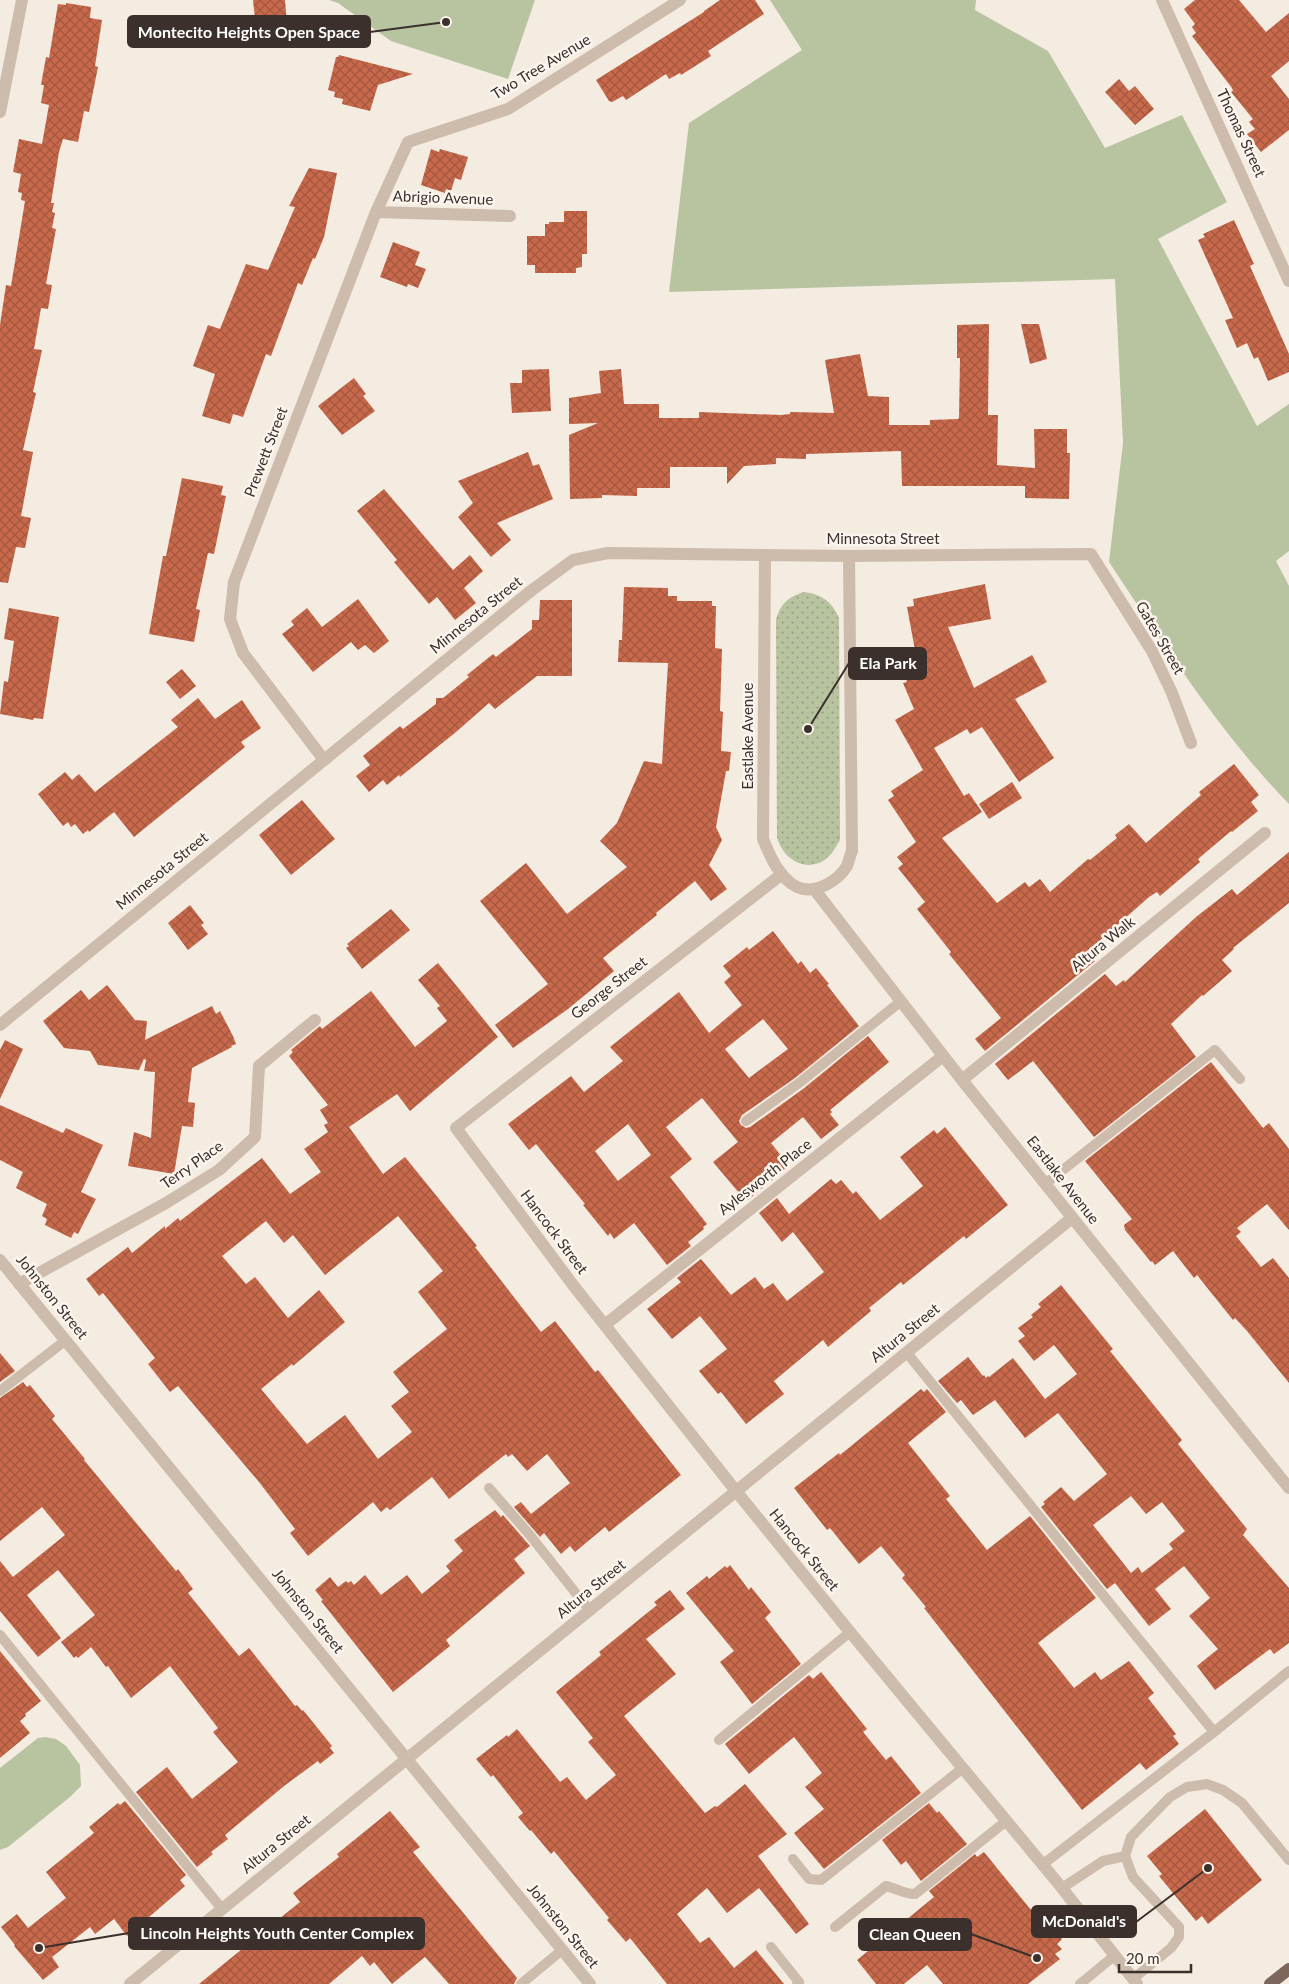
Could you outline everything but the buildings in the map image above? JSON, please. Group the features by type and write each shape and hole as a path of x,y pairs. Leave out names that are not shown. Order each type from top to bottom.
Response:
{"main road":[{"path":"1270,1984 1289,1969"}],"street":[{"path":"0,112 22,0"},
{"name":"Two Tree Avenue","path":"408,142 508,109 680,0"},
{"name":"Thomas Street","path":"1162,0 1289,280"},
{"name":"Prewett Street","path":"324,760 242,653 230,619 234,582 376,212 408,142"},
{"name":"Abrigio Avenue","path":"376,212 510,216"},
{"name":"Minnesota Street","path":"0,1025 532,590 573,560 608,553 765,556 1091,554"},
{"name":"Gates Street","path":"1091,554 1152,651 1172,693 1191,743"},
{"name":"Eastlake Avenue","path":"765,556 763,839 770,857 782,874 797,887 814,889 900,1002 1289,1488"},
{"path":"814,889 832,882 847,866 852,851 849,556"},
{"name":"Altura Walk","path":"962,1080 1264,833"},
{"name":"George Street","path":"456,1128 782,874"},
{"name":"Terry Place","path":"19,1284 166,1203 219,1170 255,1137 259,1066 315,1020"},
{"name":"Aylesworth Place","path":"606,1324 943,1056"},
{"name":"Hancock Street","path":"456,1128 573,1285 606,1324 736,1491 1062,1888 1135,1981"},
{"name":"Altura Street","path":"130,1984 1072,1218"},
{"name":"Johnston Street","path":"0,1260 590,1984"}],"lane":[{"path":"746,1121 799,1083 900,1002"},
{"path":"1046,1184 1215,1050 1240,1079"},
{"path":"0,1391 66,1340"},
{"path":"907,1353 1214,1732"},
{"path":"489,1488 529,1534 590,1611"},
{"path":"719,1740 850,1632"},
{"path":"0,1635 222,1909"},
{"path":"1042,1865 1214,1732 1289,1671"},
{"path":"793,1859 809,1879 821,1880 963,1768"},
{"path":"1135,1981 1171,1948 1179,1937 1179,1927 1133,1876 1125,1856 1131,1838 1170,1797 1187,1787 1207,1784 1223,1790 1242,1802 1289,1860"},
{"path":"835,1927 886,1886 905,1894 915,1894 1006,1822"},
{"path":"1062,1888 1103,1861 1125,1856"},
{"path":"771,1947 799,1982 797,1984"},
{"path":"521,1984 562,1950"},
{"path":"1080,1984 1114,1956"}],"green space":[{"path":"329,0 535,0 508,79 391,41 338,3"},
{"path":"770,0 976,0 975,10 1048,51 1105,148 1182,115 1227,202 1158,239 1257,426 1289,404 1289,551 1276,561 1289,586 1289,804 1239,747 1193,687 1109,562 1123,443 1115,279 669,292 689,123 802,50"},
{"path":"804,592 826,600 833,607 839,618 840,840 826,859 810,865 796,862 789,857 780,845 777,837 776,620 782,605 793,596"},
{"path":"38,1738 56,1739 66,1746 80,1765 81,1786 8,1847 0,1850 0,1768"}],"place":[{"name":"Montecito Heights Open Space","path":"446,22"},
{"name":"Ela Park","path":"808,729"},
{"name":"McDonald's","path":"1208,1868"},
{"name":"Lincoln Heights Youth Center Complex","path":"39,1948"},
{"name":"Clean Queen","path":"1037,1958"}]}
